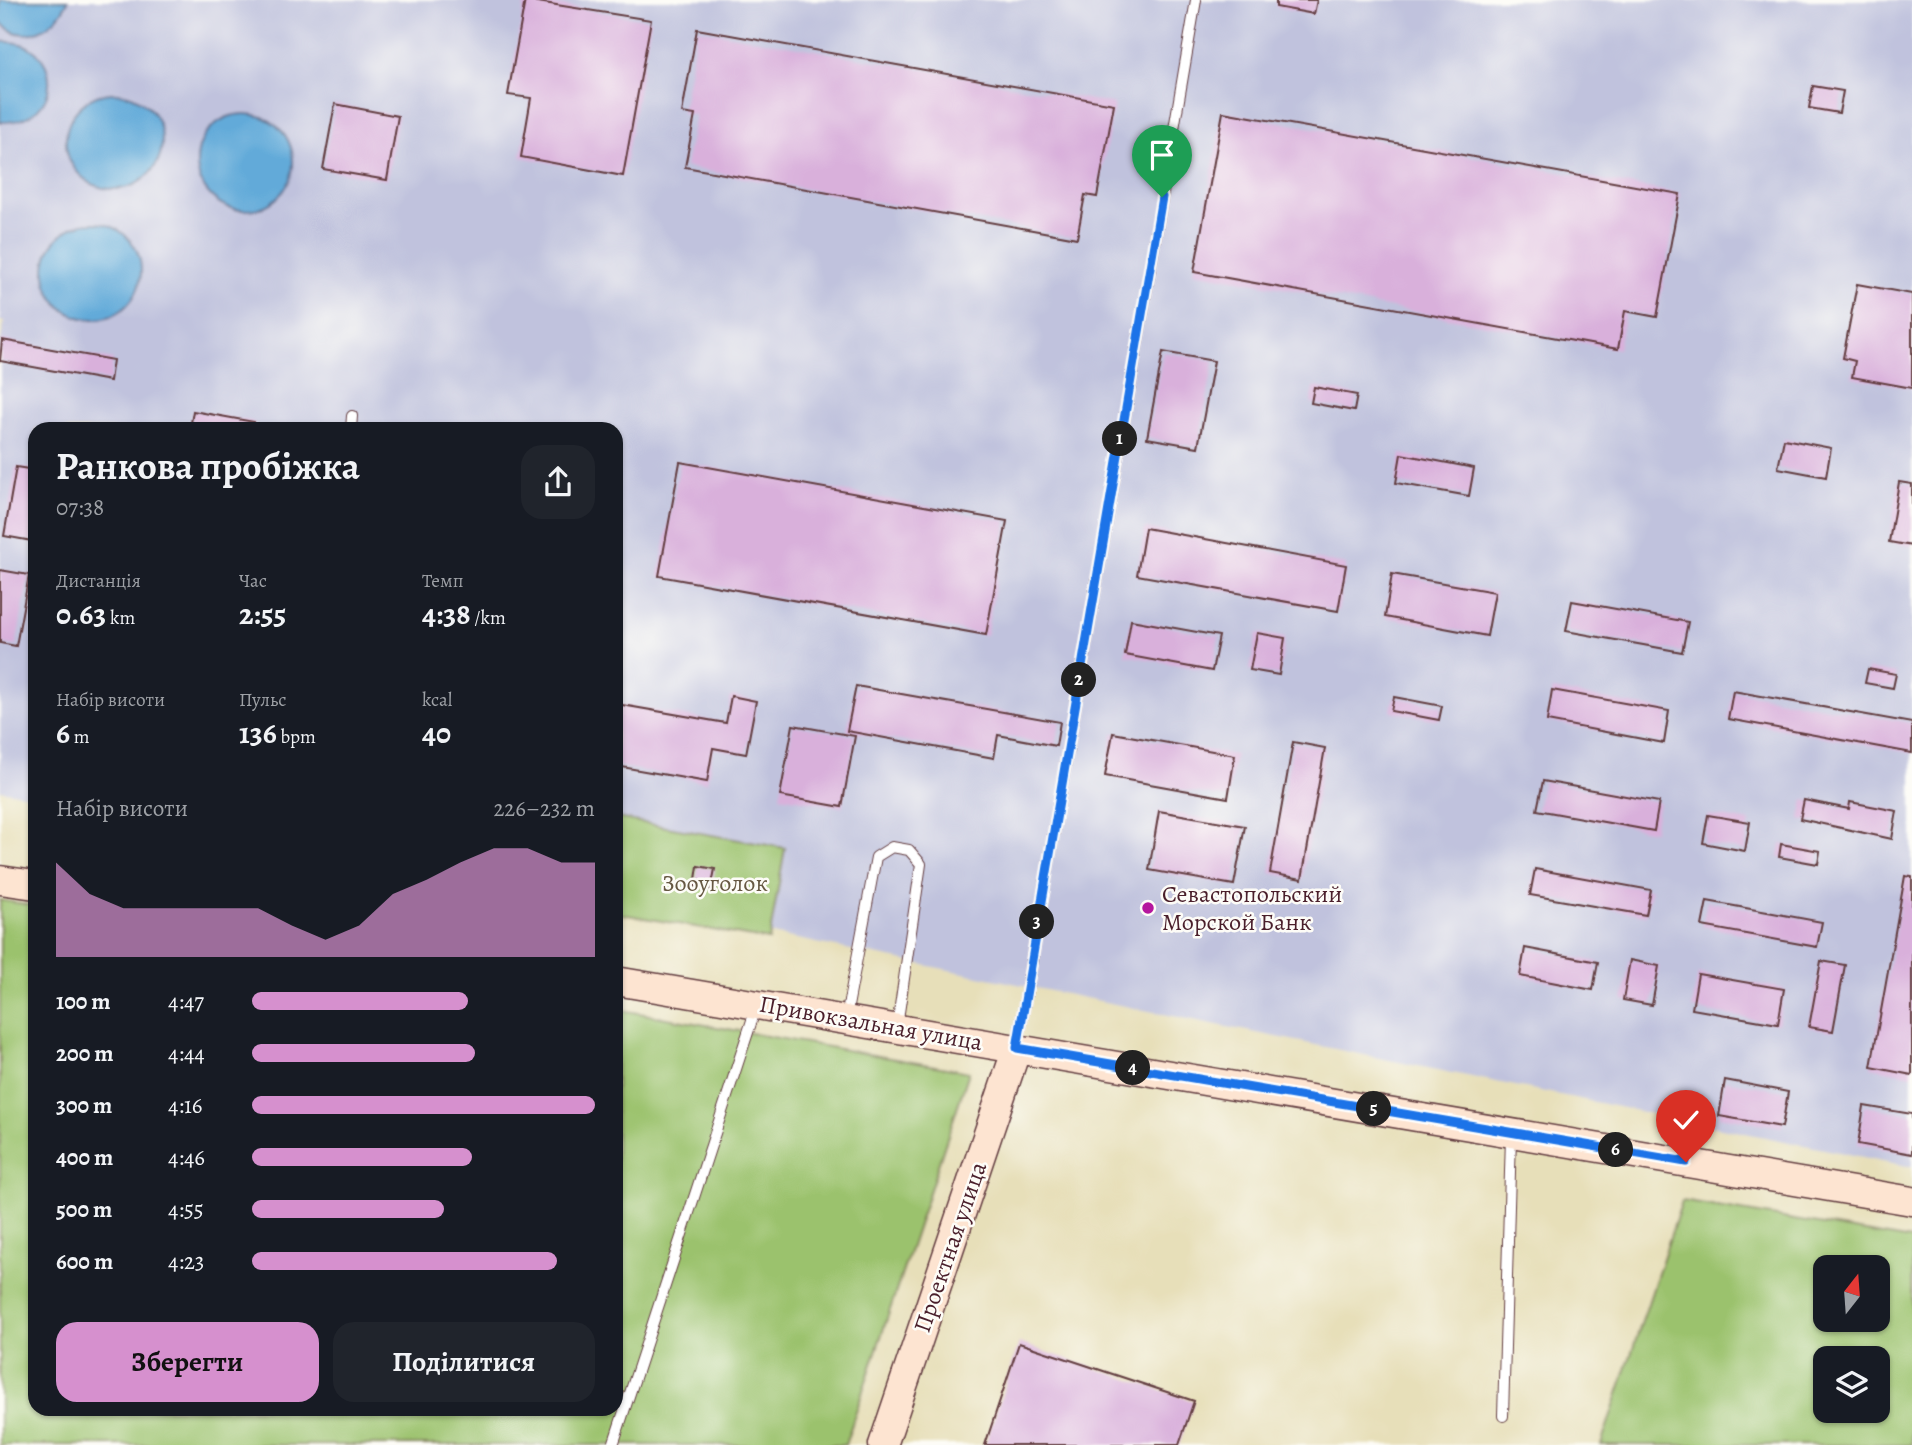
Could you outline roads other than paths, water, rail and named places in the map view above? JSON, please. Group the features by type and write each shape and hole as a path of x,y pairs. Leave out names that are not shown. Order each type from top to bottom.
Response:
{"main road":[{"path":"0,880 28,885"},
{"name":"Привокзальная улица","path":"623,982 1912,1201"},
{"name":"Проектная улица","path":"883,1445 1017,1048"}],"lane":[{"path":"1017,1048 1196,0"},
{"path":"352,416 352,422"},
{"path":"846,1018 876,857 892,847 909,850 921,863 897,1027"},
{"path":"623,1414 757,1004"},
{"path":"1503,1416 1512,1132"},
{"path":"613,1445 622,1416"}],"water":[{"path":"0,0 68,1 48,26 29,34 10,30 0,22"},
{"path":"0,42 21,44 36,53 46,66 49,81 46,96 37,110 22,119 0,122"},
{"path":"114,93 132,97 148,107 158,123 162,141 158,159 148,175 132,185 114,189 96,185 80,175 70,159 66,141 70,123 80,107 96,97"},
{"path":"245,114 263,118 279,128 289,144 293,162 289,180 279,196 263,206 245,210 227,206 211,196 201,180 197,162 201,144 211,128 227,118"},
{"path":"93,223 111,226 127,237 138,253 141,271 138,289 127,305 111,316 93,319 75,316 59,305 48,289 45,271 48,253 59,237 75,226"}],"place":[{"name":"Севастопольский Морской Банк","path":"1148,908"}],"park label":[{"name":"Зооуголок","path":"715,883"}]}
